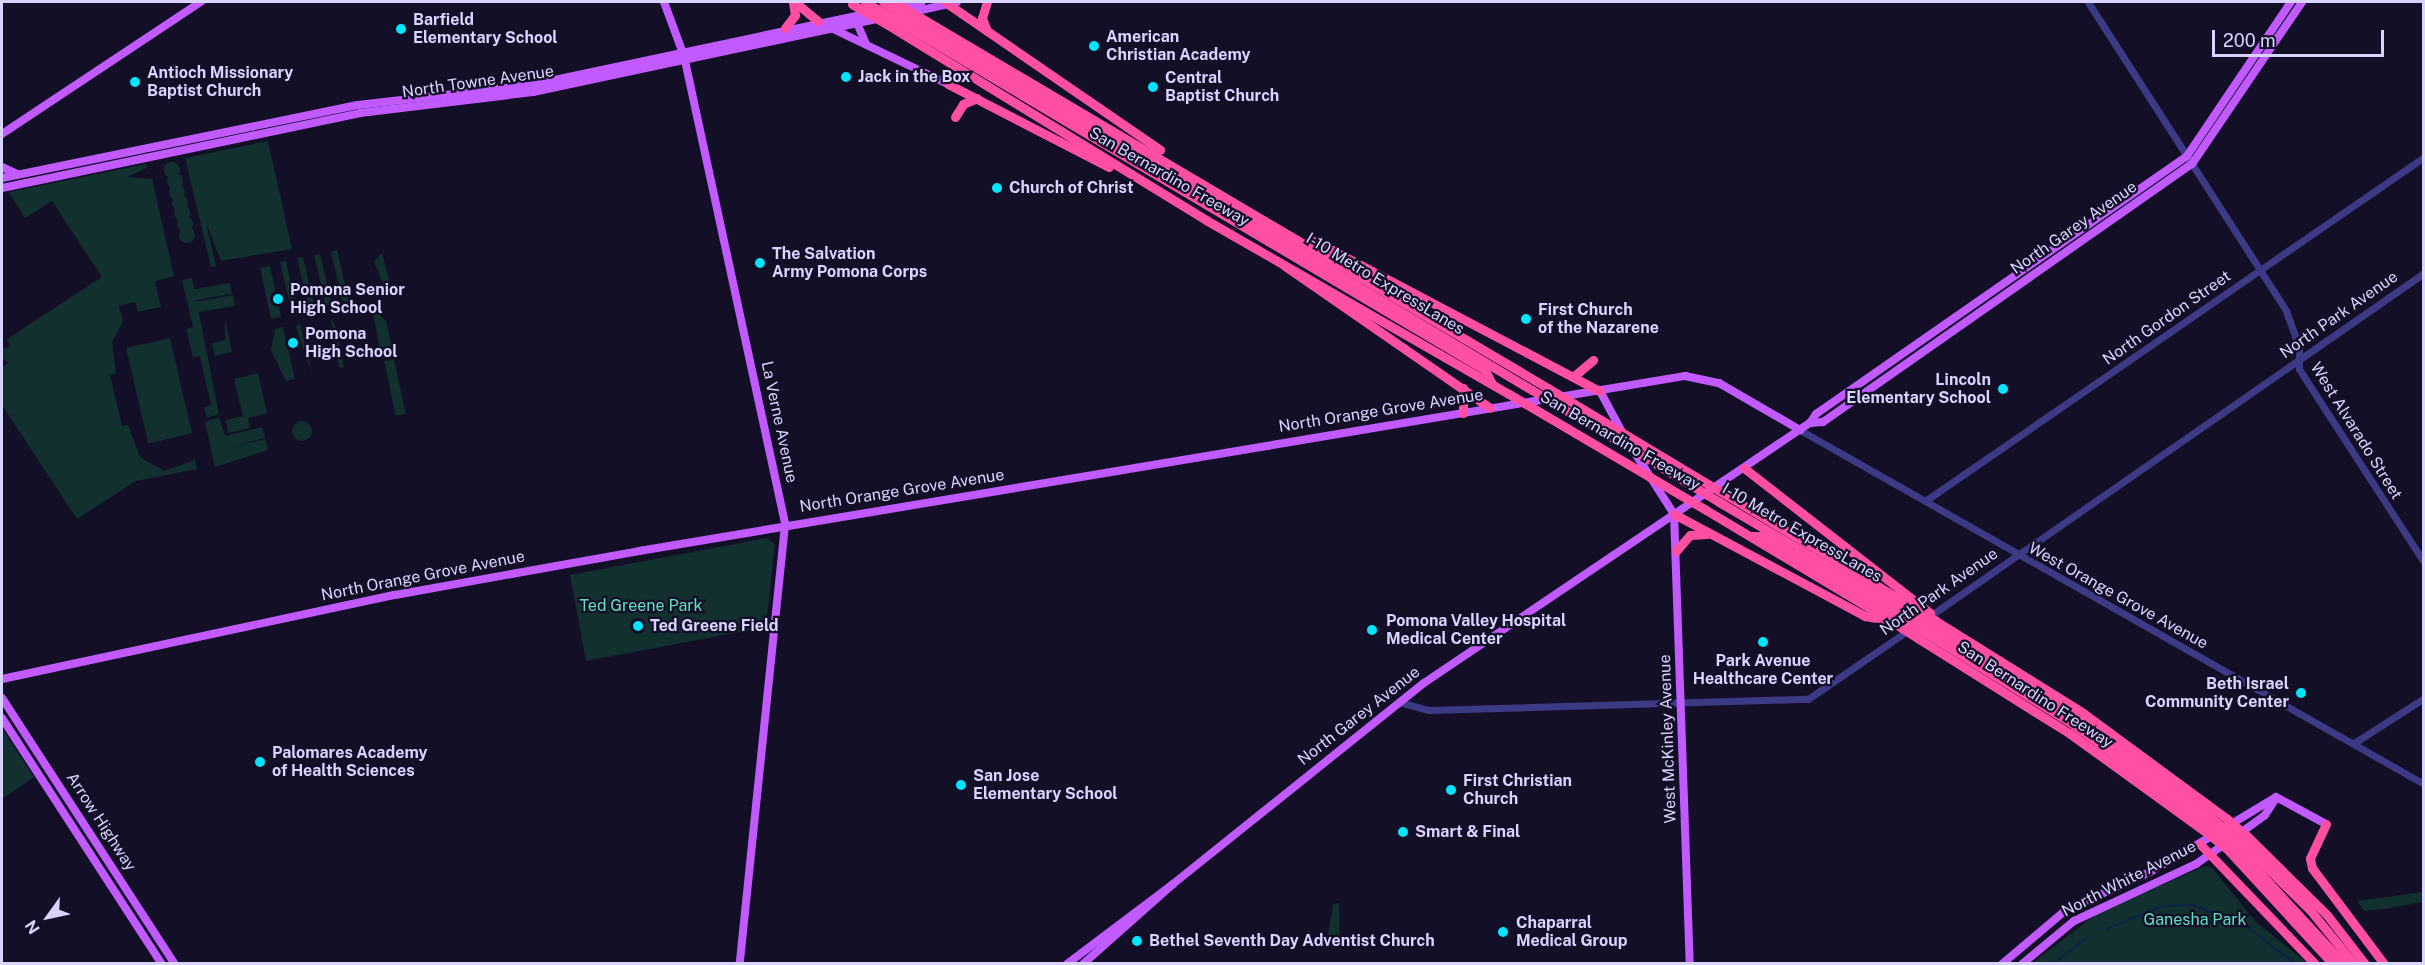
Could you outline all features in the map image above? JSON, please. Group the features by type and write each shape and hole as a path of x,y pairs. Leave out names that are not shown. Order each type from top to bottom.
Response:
{"highway":[{"path":"794,2 818,21"},
{"path":"785,28 795,15 794,2"},
{"name":"I-10 Metro ExpressLanes","path":"865,2 1485,370 1492,384"},
{"name":"I-10 Metro ExpressLanes","path":"883,2 917,19 1903,613"},
{"name":"San Bernardino Freeway","path":"895,2 917,19 1222,192 1728,496 1903,613 2083,713 2226,818 2237,843 2333,963"},
{"path":"950,2 990,35 1222,192"},
{"path":"987,2 982,18 990,35"},
{"name":"San Bernardino Freeway","path":"851,3 1206,220 1267,250 1750,536"},
{"path":"948,84 1206,220"},
{"path":"955,117 963,104 976,98"},
{"path":"1252,210 1600,390"},
{"path":"1267,250 1300,279 1490,408"},
{"path":"1574,376 1593,360"},
{"path":"1462,388 1467,400 1463,413"},
{"path":"1744,468 1903,613 1931,629"},
{"path":"1674,514 1865,616 1903,613"},
{"path":"1676,551 1690,535 1709,534"},
{"name":"I-10 Metro ExpressLanes","path":"1750,536 1763,536 1903,613 2091,728 2210,826 2237,843 2310,910 2354,963"},
{"name":"San Bernardino Freeway","path":"1931,629 2069,733 2237,843 2327,915 2365,963"},
{"path":"2326,824 2313,845 2312,868 2384,963"},
{"name":"I-10 Metro ExpressLanes","path":"2237,843 2344,963"},
{"path":"2200,844 2315,963"}],"main road":[{"path":"2,134 201,2"},
{"name":"La Verne Avenue","path":"664,2 683,53 785,525 740,963"},
{"name":"North Towne Avenue","path":"2,178 358,105 531,85 683,53 828,27 922,2"},
{"name":"North Towne Avenue","path":"2,188 360,113 533,92 785,28 818,21 854,19 950,2"},
{"name":"North Garey Avenue","path":"2190,160 2291,2"},
{"name":"North Garey Avenue","path":"1067,963 1173,884 1399,702 1800,430 2190,160 2302,2"},
{"path":"854,19 866,44"},
{"path":"818,21 948,84"},
{"path":"2,167 21,174"},
{"name":"North Orange Grove Avenue","path":"2,680 388,597 785,525 1600,390 1704,378 1800,430"},
{"path":"1600,390 1674,514"},
{"name":"West McKinley Avenue","path":"1674,514 1690,963"},
{"name":"Arrow Highway","path":"2,698 175,963"},
{"name":"Arrow Highway","path":"2,718 162,963"},
{"path":"2276,797 2326,824"},
{"name":"North White Avenue","path":"2002,963 2083,903 2200,844 2276,797"},
{"name":"North White Avenue","path":"2022,963 2074,921 2210,854 2265,815 2276,797"},
{"name":"North Garey Avenue","path":"1083,963 1173,884"}],"street":[{"name":"West Alvarado Street","path":"2088,2 2286,311 2299,359 2299,369 2424,562"},
{"name":"North Gordon Street","path":"1925,501 2424,157"},
{"name":"North Park Avenue","path":"1399,702 1427,710 1808,699 2424,273"},
{"name":"West Orange Grove Avenue","path":"1800,430 2424,784"},
{"path":"2354,743 2424,698"}],"green space":[{"path":"268,141 292,249 221,261 206,223 216,266 211,267 185,158"},
{"path":"172,162 178,164 180,170 178,176 172,178 166,176 164,170 166,164"},
{"path":"146,164 147,168 127,177 152,179 174,276 155,281 161,307 138,312 135,302 119,306 123,322 112,342 116,373 110,375 122,426 128,425 140,457 164,471 195,460 197,469 136,481 77,519 2,405 2,367 8,363 2,358 2,344 5,349 10,346 7,339 102,277 52,201 25,218 9,192"},
{"path":"175,173 181,175 183,181 181,187 175,189 169,187 167,181 169,175"},
{"path":"177,184 183,186 185,192 183,198 177,200 171,198 169,192 171,186"},
{"path":"180,195 186,197 188,203 186,209 180,211 174,209 172,203 174,197"},
{"path":"182,205 188,207 190,213 188,219 182,221 176,219 174,213 176,207"},
{"path":"185,216 191,218 193,224 191,230 185,232 179,230 177,224 179,218"},
{"path":"187,227 195,235 187,243 179,235"},
{"path":"337,250 349,302 342,300 331,252"},
{"path":"382,253 392,292 369,297 367,287 383,284 374,262"},
{"path":"320,254 332,305 326,306 314,255"},
{"path":"303,257 315,309 309,310 297,258"},
{"path":"286,261 298,313 292,314 280,262"},
{"path":"270,266 281,317 271,319 260,268"},
{"path":"192,278 219,414 207,418 204,407 211,405 200,356 193,357 186,329 193,327 182,280"},
{"path":"230,283 232,294 194,301 192,290"},
{"path":"233,295 235,306 197,313 195,302"},
{"path":"372,308 386,321 394,356 382,359"},
{"path":"331,318 335,326 344,367 339,368"},
{"path":"225,319 232,352 215,356 212,343 225,340"},
{"path":"300,323 312,375 296,327"},
{"path":"283,327 295,379 286,381 271,350 275,329"},
{"path":"170,338 192,433 148,444 126,348"},
{"path":"394,359 406,414 396,416 384,361"},
{"path":"258,373 267,413 248,418 250,428 228,433 226,420 243,416 234,379"},
{"path":"219,417 225,436 262,427 265,438 227,448 265,439 268,450 215,467 205,422"},
{"path":"298,421 306,421 312,427 312,435 306,441 298,441 292,435 292,427"},
{"name":"Ted Greene Park","path":"767,538 775,544 766,627 586,661 570,575"},
{"path":"2,728 34,777 2,799"},
{"name":"Ganesha Park","path":"2205,866 2213,869 2256,922 2307,963 2031,964 2098,913"},
{"path":"2423,892 2423,902 2384,909 2364,911 2357,901"},
{"path":"1339,903 1340,945 1310,946 1309,937 1327,940 1333,904"}],"waterway":[{"path":"2106,929 2163,906 2193,905 2249,928 2296,964"},
{"path":"2053,964 2087,938"}],"place":[{"name":"Barfield Elementary School","path":"401,29"},
{"name":"American Christian Academy","path":"1094,46"},
{"name":"Jack in the Box","path":"846,77"},
{"name":"Antioch Missionary Baptist Church","path":"135,82"},
{"name":"Central Baptist Church","path":"1153,87"},
{"name":"Church of Christ","path":"997,188"},
{"name":"The Salvation Army Pomona Corps","path":"760,263"},
{"name":"Pomona Senior High School","path":"278,299"},
{"name":"First Church of the Nazarene","path":"1526,319"},
{"name":"Pomona High School","path":"293,343"},
{"name":"Lincoln Elementary School","path":"2003,389"},
{"name":"Ted Greene Field","path":"638,626"},
{"name":"Pomona Valley Hospital Medical Center","path":"1372,630"},
{"name":"Park Avenue Healthcare Center","path":"1763,642"},
{"name":"Beth Israel Community Center","path":"2301,693"},
{"name":"Palomares Academy of Health Sciences","path":"260,762"},
{"name":"San Jose Elementary School","path":"961,785"},
{"name":"First Christian Church","path":"1451,790"},
{"name":"Smart & Final","path":"1403,832"},
{"name":"Chaparral Medical Group","path":"1503,932"},
{"name":"Bethel Seventh Day Adventist Church","path":"1137,941"}]}
